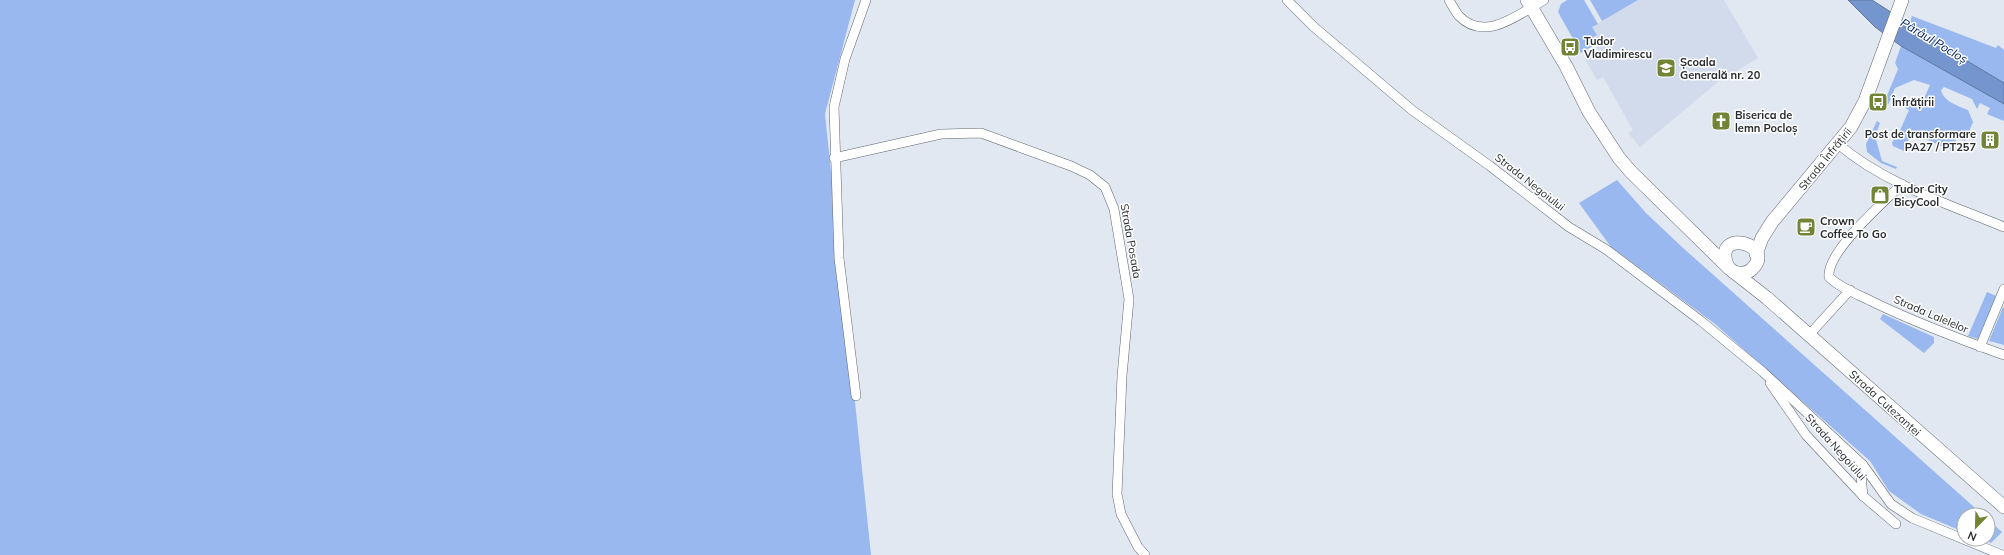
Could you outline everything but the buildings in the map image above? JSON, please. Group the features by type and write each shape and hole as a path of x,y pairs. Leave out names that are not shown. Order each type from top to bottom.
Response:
{"street":[{"path":"856,396 839,258 834,158 834,107 845,59 866,0"},
{"name":"Strada Negoiului","path":"1287,0 1314,26 1412,110 1490,166 1569,227 1608,250 1702,321 1764,373 1863,465 1891,504 1912,518 2002,555"},
{"path":"1449,0 1458,15 1473,26 1487,28 1500,25 1529,4 1544,0"},
{"name":"Strada Cutezanței","path":"1529,4 1566,66 1589,112 1619,158 1652,193 1730,269 1767,298 2004,507"},
{"name":"Strada Înfrățirii","path":"1756,259 1762,238 1772,222 1851,127 1865,101 1900,5"},
{"name":"Strada Posada","path":"834,158 941,134 980,133 1071,166 1090,175 1106,187 1114,209 1129,299 1122,376 1117,494 1122,514 1138,547 1145,555"},
{"path":"1838,144 1854,157 1902,184 2004,227"},
{"name":"Strada Lalelelor","path":"1902,184 1846,240 1828,270 1829,277 1834,282 1902,316 2004,355"},
{"name":"Strada Înfrățirii","path":"1738,243 1758,234 1772,222"},
{"path":"1694,234 1702,246 1727,273 1779,316 1809,335 1850,290"},
{"name":"Strada Cutezanței","path":"1694,234 1716,243 1738,243"},
{"path":"1738,243 1752,246 1756,259 1753,268 1744,273 1730,269 1725,256 1729,247 1738,243"},
{"name":"Strada Cutezanței","path":"1756,259 1757,279 1767,298"},
{"path":"1980,347 2004,289"},
{"name":"Strada Negoiului","path":"1764,373 1806,435 1863,496 1896,524"},
{"name":"Strada Negoiului","path":"1863,465 1861,476 1863,496"}],"shaded area":[{"path":"0,0 855,0 825,114 871,555 0,555"},
{"path":"1567,0 1584,0 1598,24 1592,27 1597,35 1592,38 1596,44 1581,53 1558,12 1561,4"},
{"path":"1590,0 1638,0 1602,21"},
{"name":"Școala Generală nr. 20","path":"1638,0 1724,0 1758,58 1718,82 1640,147 1628,133 1633,130 1603,77 1597,80 1585,59 1599,51 1592,38 1592,27"},
{"path":"1912,16 1996,48 1998,45 2004,50 2004,83 1909,25"},
{"path":"1901,46 2004,104 2004,121 1987,114 1990,108 1980,103 1977,109 1972,99 1944,87 1941,90 1942,94 1952,103 1968,110 1973,122 1965,141 1957,138 1951,150 1911,133 1904,151 1893,146 1892,143 1896,135 1898,135 1909,110 1905,108 1909,100 1912,97 1922,103 1930,85 1914,80 1895,88 1888,105 1884,103 1898,69 1895,63"},
{"path":"1877,121 1880,123 1875,136 1882,161 1897,167 1896,169 1881,163 1867,152 1866,144"},
{"path":"1617,180 1646,213 1682,247 1974,507 1956,507 1956,529 1921,514 1889,491 1870,461 1715,324 1611,247 1579,203"},
{"path":"1987,292 1996,296 1978,339 1968,336"},
{"path":"2003,307 2004,308 2004,345 1989,341"},
{"path":"1883,314 1934,337 1934,343 1924,353 1880,319"},
{"path":"1996,527 2002,532 1996,538"}],"water":[{"name":"Pârâul Pocloș","path":"1848,0 1872,0 2004,83 2004,104 1901,46 1875,27"}],"place":[{"name":"Tudor Vladimirescu","path":"1570,47"},
{"name":"Școala Generală nr. 20","path":"1666,68"},
{"name":"Înfrățirii","path":"1878,102"},
{"name":"Biserica de lemn Pocloș","path":"1721,121"},
{"name":"Post de transformare PA27 / PT257","path":"1990,140"},
{"name":"Tudor City BicyCool","path":"1880,195"},
{"name":"Crown Coffee To Go","path":"1806,227"}]}
